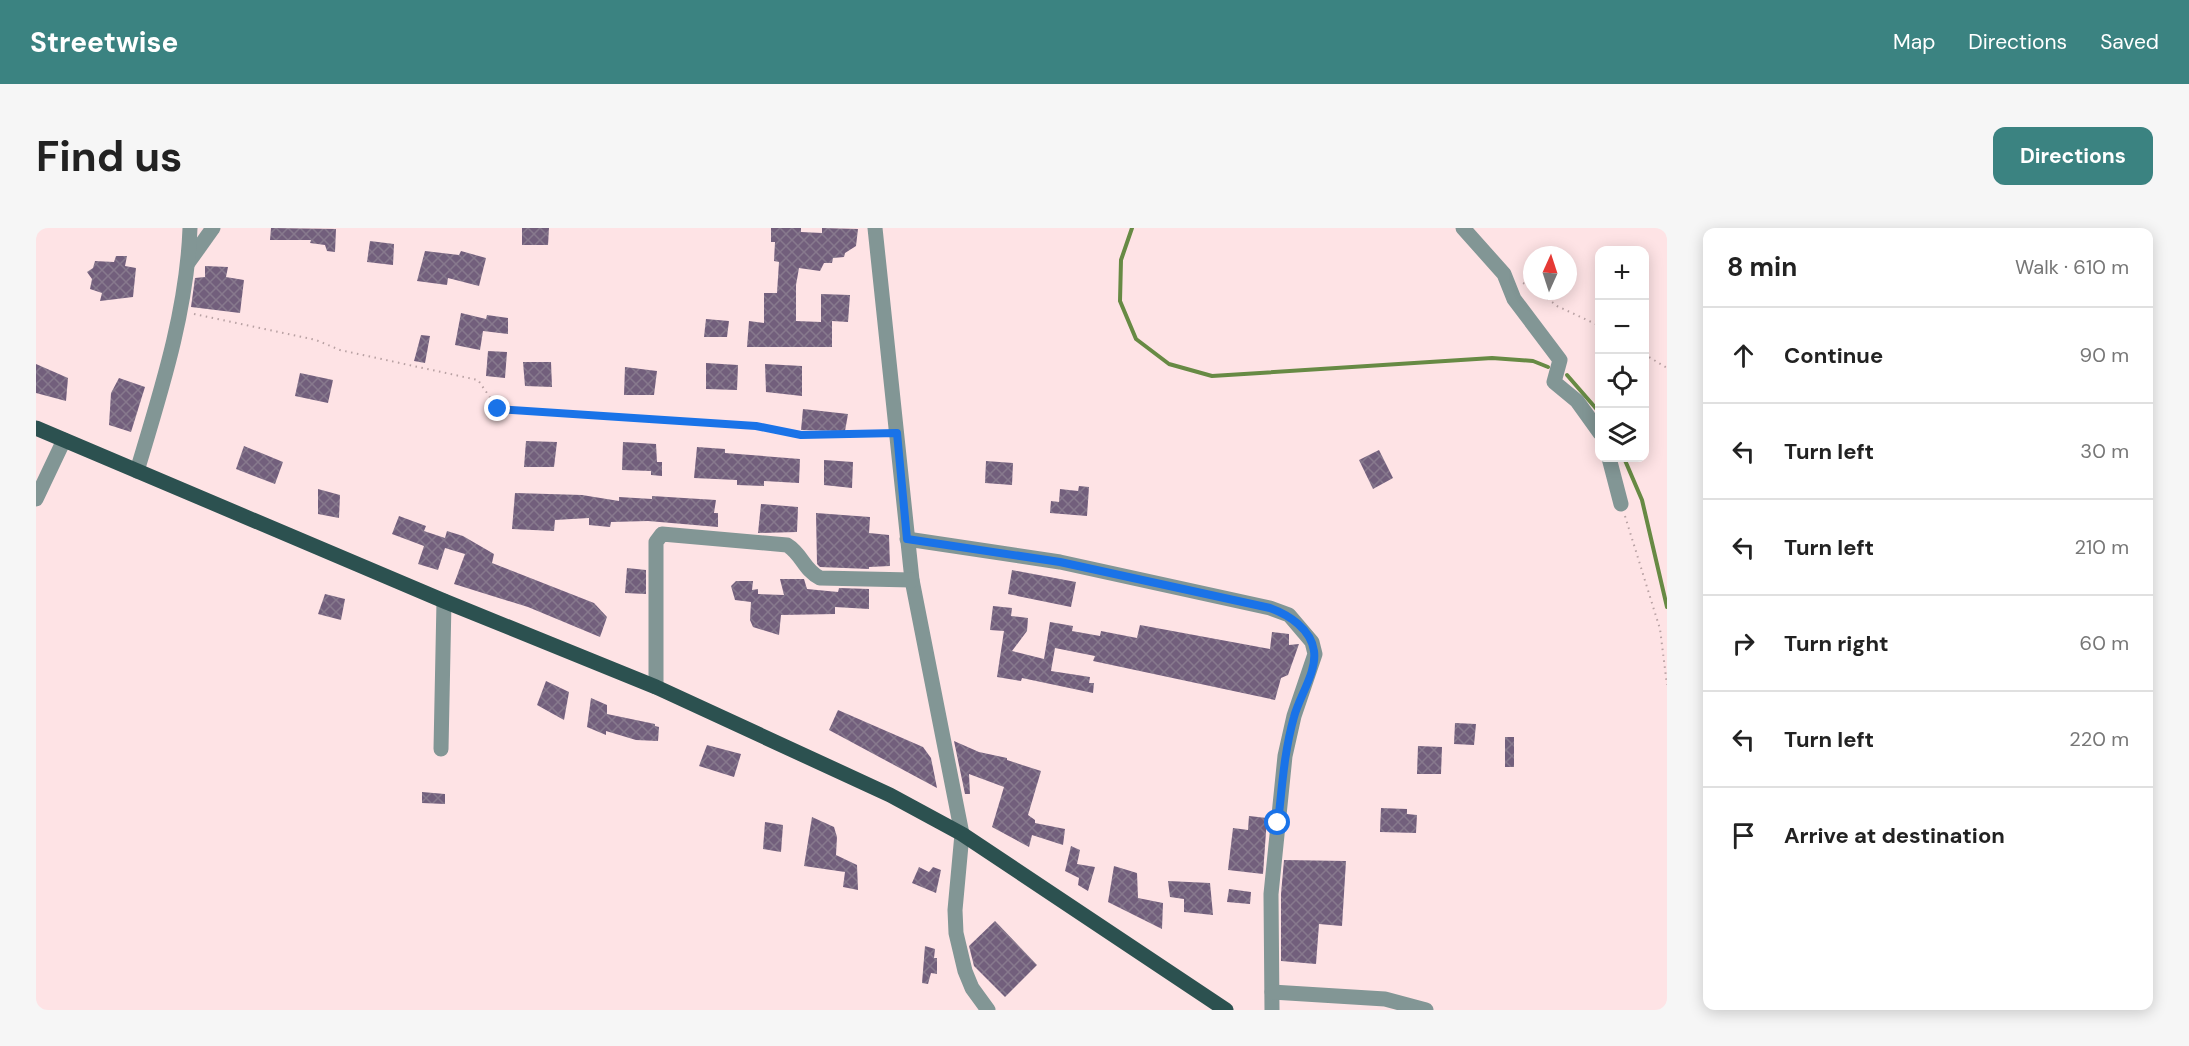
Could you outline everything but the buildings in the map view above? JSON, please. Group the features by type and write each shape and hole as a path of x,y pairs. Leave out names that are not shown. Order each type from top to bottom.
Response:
{"main road":[{"path":"36,428 444,601 656,687 890,795 962,834 1226,1010"}],"street":[{"path":"137,471 169,362 188,263 190,228"},
{"path":"188,263 213,228"},
{"path":"875,228 912,580 962,834 955,910 956,933 965,971 972,988 988,1010"},
{"path":"1463,228 1504,274 1514,298 1560,360 1554,382 1577,401 1595,427"},
{"path":"36,499 64,440"},
{"path":"1610,462 1621,504"},
{"path":"656,687 656,542 662,534 787,545 796,551 808,572 820,578 912,580"},
{"path":"907,539 1060,562 1270,608 1290,615 1312,642 1315,654 1294,716 1285,756 1271,894 1272,1010"},
{"path":"441,749 444,601"},
{"path":"1272,992 1385,999 1426,1010"}],"path":[{"path":"1549,300 1595,324"},
{"path":"179,310 316,340 340,350 478,380 498,409 756,426 801,435 897,433"},
{"path":"1649,357 1667,368"},
{"path":"1621,504 1660,629 1667,685"}],"waterway":[{"path":"1132,228 1121,260 1120,301 1136,339 1169,364 1212,376 1492,358 1533,361 1548,367"},
{"path":"1567,375 1596,408"},
{"path":"1626,462 1642,500 1667,607"}],"route":[{"path":"498,409 756,426 801,435 897,433 907,539 1060,562 1270,608 1290,615 1312,642 1315,654 1309,678 1294,716 1285,756 1278,823"}]}
